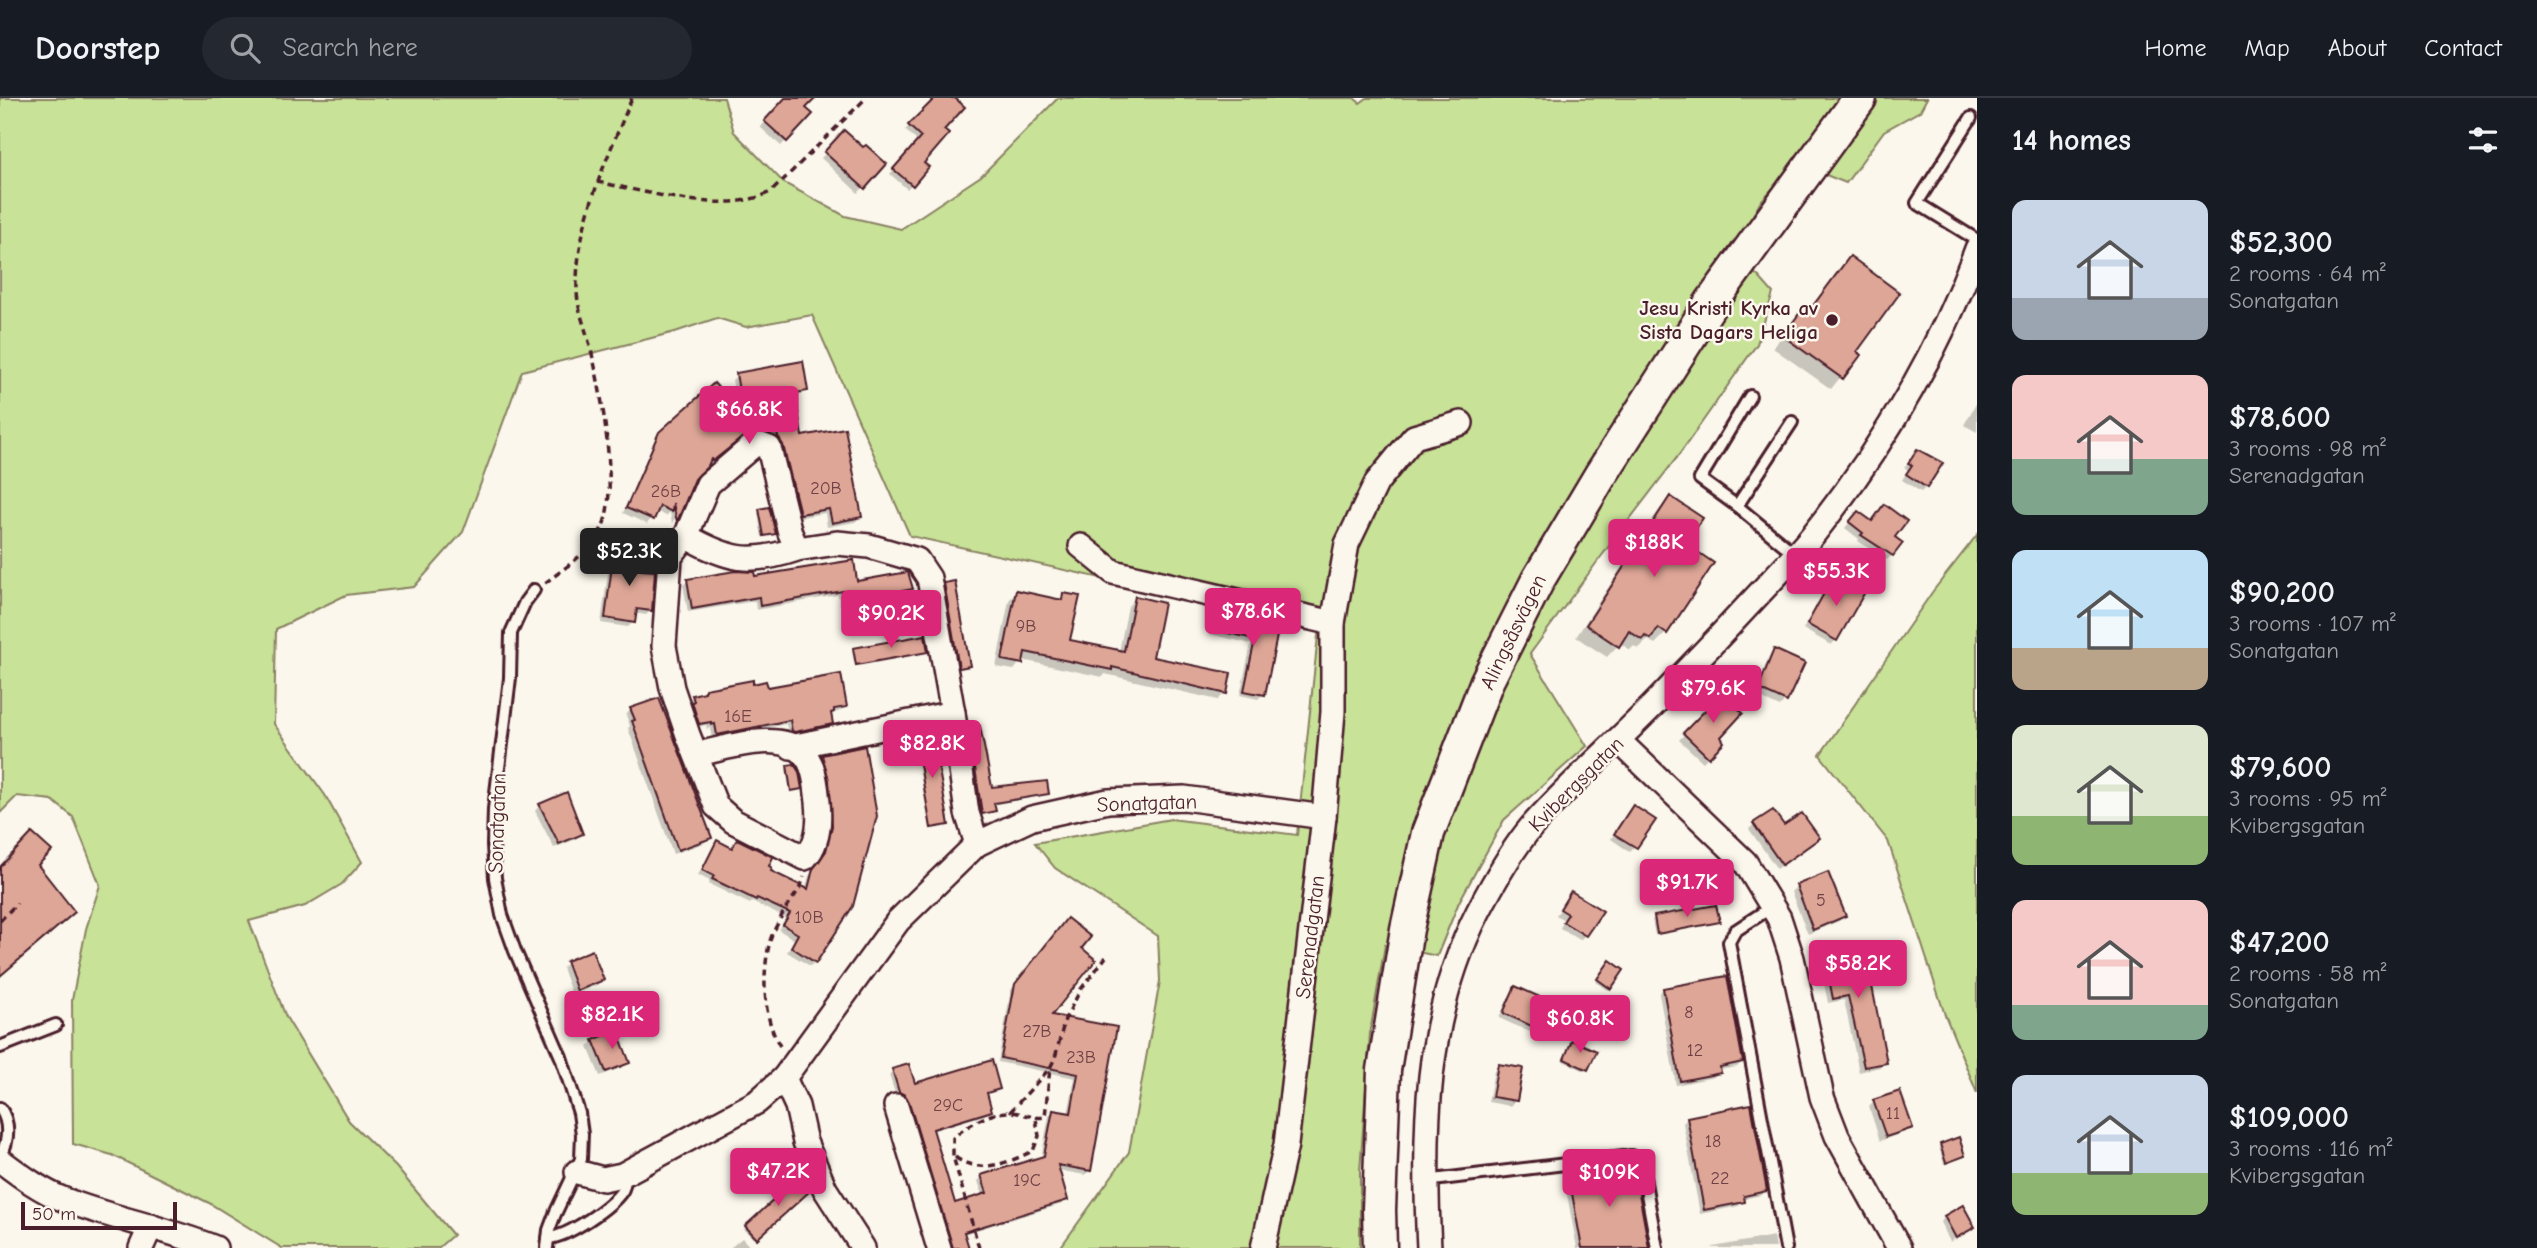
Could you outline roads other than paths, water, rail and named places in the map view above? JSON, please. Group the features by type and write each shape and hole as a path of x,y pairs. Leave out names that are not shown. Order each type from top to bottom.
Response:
{"main road":[{"name":"Alingsåsvägen","path":"1380,1248 1384,1070 1406,929 1428,833 1488,681 1538,580 1600,476 1711,303 1860,98"}],"street":[{"name":"Kvibergsgatan","path":"1429,1248 1425,1181 1428,1083 1436,1037 1462,950 1478,913 1530,828 1725,632 1815,533 1880,443 1919,377 1965,282 1977,249"},
{"name":"Serenadgatan","path":"1263,1248 1286,1145 1324,817 1333,712 1333,623 1347,544 1377,482 1414,437 1461,424"},
{"path":"696,755 779,741 801,751 815,778 818,830 805,858 733,821 716,806 696,755 672,688 664,646 670,556 686,536 708,484 756,443 768,448 797,550"},
{"path":"686,536 709,549 744,560 779,556 837,543 869,546 918,560 929,578 953,713 967,813 977,844"},
{"path":"1081,546 1113,572 1333,623"},
{"path":"791,747 953,713"},
{"path":"1619,741 1745,862 1773,906 1792,958 1822,1097 1838,1136 1899,1248"},
{"name":"Sonatgatan","path":"577,1172 603,1179 625,1173 757,1102 788,1073 898,922 977,844 1032,818 1108,801 1184,798 1324,817"},
{"path":"788,1073 805,1142 825,1189 863,1248"},
{"path":"896,1106 939,1248"},
{"path":"0,1159 23,1177 63,1200 178,1233 215,1248"},
{"path":"141,1248 151,1226"}],"lane":[{"path":"1970,118 1917,203 1977,240"},
{"path":"1750,397 1700,479 1795,555"},
{"path":"1737,506 1792,422"},
{"name":"Sonatgatan","path":"534,590 511,633 507,713 494,809 495,878 502,915 553,1036 579,1113 583,1145 577,1172 562,1198 548,1243"},
{"path":"1773,906 1735,931 1729,942 1786,1248"},
{"path":"0,1048 55,1025"},
{"path":"0,1108 8,1129 0,1159"},
{"path":"1425,1181 1631,1156 1641,1161 1657,1248"},
{"path":"548,1243 570,1231 610,1202 621,1191 625,1173"}],"place":[{"name":"Jesu Kristi Kyrka av Sista Dagars Heliga","path":"1832,320"}]}
